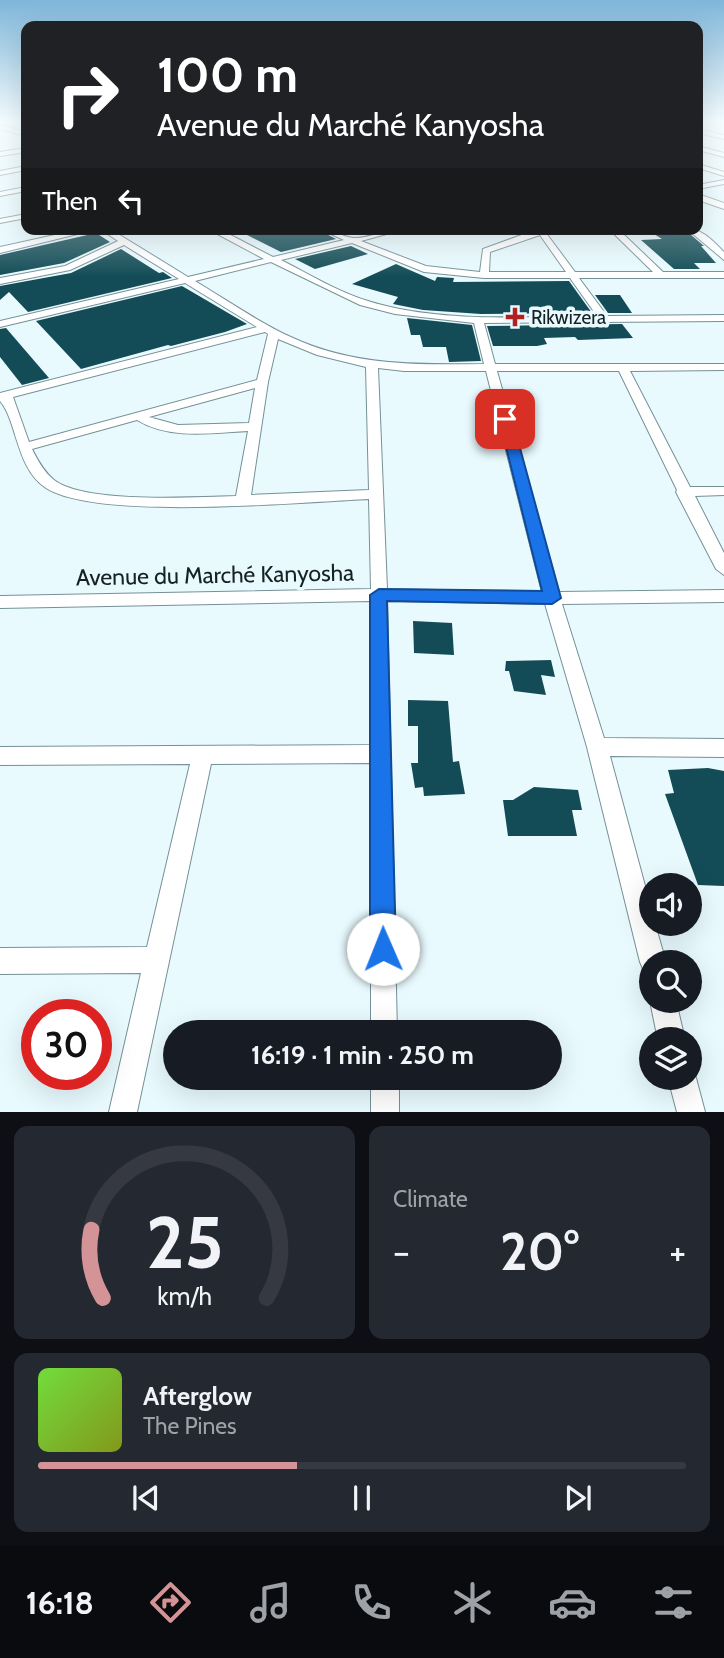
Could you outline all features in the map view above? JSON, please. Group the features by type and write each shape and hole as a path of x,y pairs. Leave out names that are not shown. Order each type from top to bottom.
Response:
{"street":[{"path":"703,188 724,182"},
{"path":"0,194 21,190"},
{"path":"703,191 724,200"},
{"path":"703,199 724,206"},
{"path":"0,221 21,217"},
{"path":"0,250 67,235"},
{"path":"113,235 270,330 318,352 372,366 724,366"},
{"path":"224,235 363,303 406,313 478,320 724,318"},
{"path":"337,235 424,269 484,275 724,275"},
{"path":"0,324 376,235"},
{"path":"484,275 486,251 531,235"},
{"path":"548,235 604,319"},
{"path":"619,235 662,275"},
{"path":"700,235 724,257"},
{"path":"0,281 67,268 124,242"},
{"path":"478,320 552,598 597,747 650,950"},
{"path":"243,499 270,330"},
{"path":"270,330 3,397 37,470 52,486 78,496 159,501 374,494"},
{"path":"372,366 379,595 384,1020"},
{"path":"622,366 724,569"},
{"path":"26,447 262,382"},
{"path":"139,416 147,423 169,428 255,427"},
{"path":"684,492 724,491"},
{"name":"Avenue du Marché Kanyosha","path":"0,602 379,595 552,598 724,596"},
{"path":"597,747 724,748"},
{"path":"0,756 380,754"},
{"path":"122,1112 202,757"},
{"path":"0,961 155,960"},
{"path":"385,1090 385,1112"},
{"path":"685,1090 691,1112"}],"building":[{"path":"87,235 99,235 110,242 64,263 0,275 0,255"},
{"path":"247,235 328,235 336,239 281,252"},
{"path":"656,235 691,235 704,246 701,246 716,263 694,263 700,269 674,269 641,240 662,239"},
{"path":"351,246 368,254 315,269 295,259"},
{"path":"121,249 172,278 28,312 9,292 0,300 0,286 71,273"},
{"path":"396,264 435,281 437,277 454,278 453,282 569,281 592,313 481,314 423,310 393,304 398,297 352,284"},
{"path":"182,286 247,324 81,369 36,321"},
{"path":"595,295 620,295 632,313 608,313"},
{"path":"407,318 472,325 481,361 449,362 446,347 423,347 420,335 411,335"},
{"path":"622,324 633,338 544,338 547,344 537,346 493,346 487,326"},
{"path":"6,328 49,378 22,385 0,357 0,329"},
{"path":"413,621 452,623 454,655 414,653"},
{"path":"551,660 555,677 541,675 546,695 514,691 509,671 505,671 506,661"},
{"path":"408,700 448,701 453,762 459,761 465,794 424,796 423,787 415,788 411,763 418,763 418,726 408,726"},
{"path":"708,768 724,771 724,886 702,885 702,873 694,873 665,794 674,793 668,770"},
{"path":"534,787 578,790 582,810 572,810 577,836 508,836 503,800 513,800"}],"place":[{"name":"Rikwizera","path":"515,317"}],"route":[{"path":"383,949 379,595 552,598 505,419"}]}
